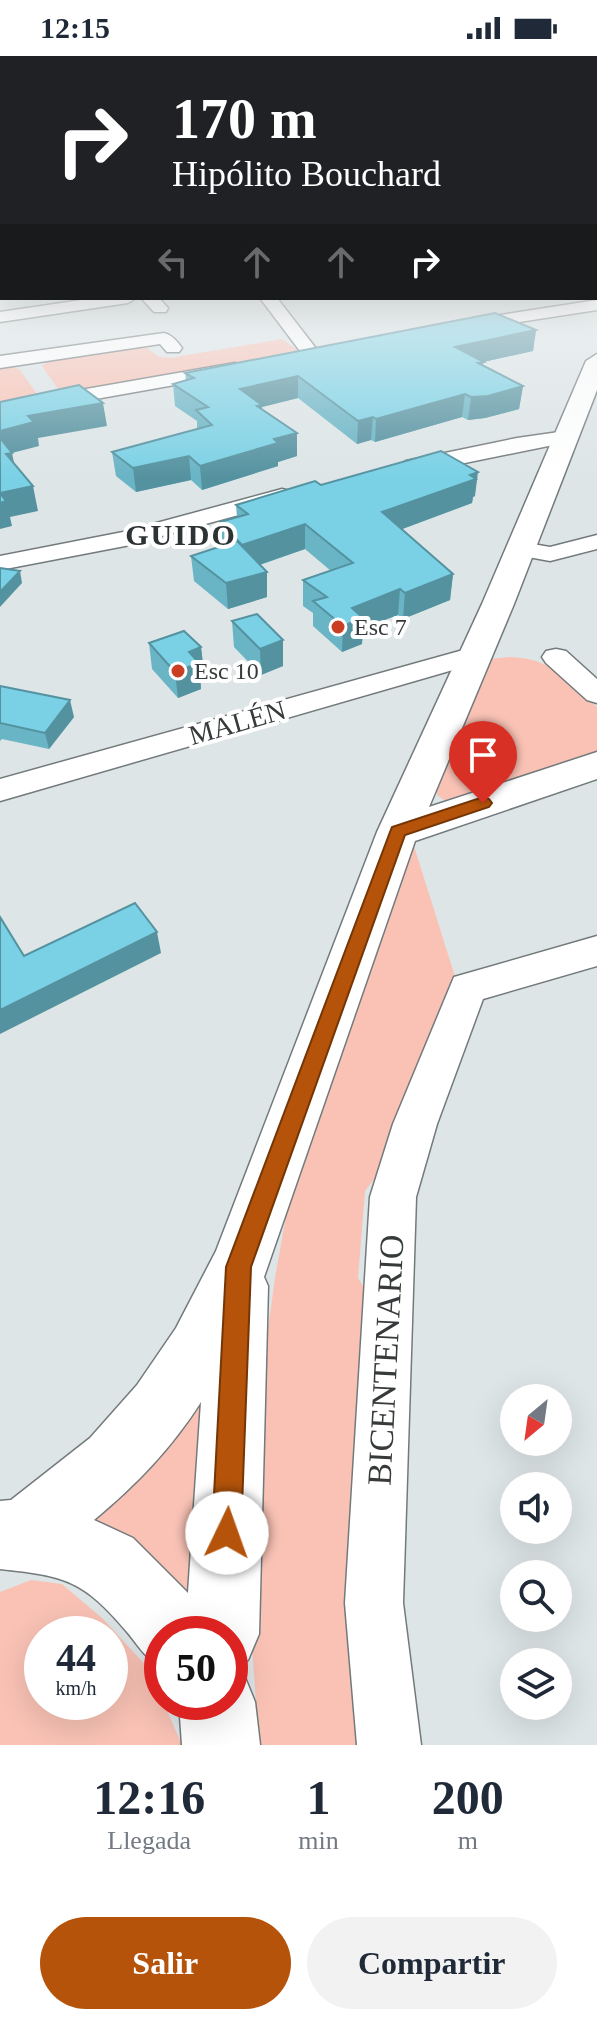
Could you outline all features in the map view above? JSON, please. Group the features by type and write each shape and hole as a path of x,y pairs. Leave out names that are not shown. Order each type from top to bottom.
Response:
{"main road":[{"path":"13,1534 113,1461 160,1408 198,1350 239,1267 398,832 521,549 566,437 591,389 597,361"},
{"path":"398,832 597,765"},
{"path":"223,1616 239,1267"},
{"path":"13,1534 102,1558 162,1616"},
{"path":"219,1720 221,1745"}],"street":[{"path":"0,362 11,336 64,319"},
{"path":"285,319 313,354"},
{"path":"440,331 514,319"},
{"path":"11,336 164,338 173,348"},
{"path":"11,336 56,399"},
{"path":"0,410 251,365"},
{"path":"388,472 517,444 566,437"},
{"path":"0,563 125,539 305,491"},
{"path":"521,549 550,554 597,542"},
{"name":"MALÉN","path":"0,790 474,655"},
{"path":"556,657 597,694"},
{"name":"BICENTENARIO","path":"389,1745 374,1603 393,1197 415,1124 468,988 597,951"}],"shaded area":[{"path":"282,339 299,351 79,392 58,389 42,366 50,360 144,346 158,356 170,358"},
{"path":"14,367 20,370 36,397 0,405 0,369"},
{"path":"509,657 548,666 597,707 597,752 457,801 444,800 437,795 437,785 490,659"},
{"path":"413,843 457,983 387,1142 385,1165 365,1191 358,1278 376,1307 373,1745 259,1745 252,1646 264,1358 275,1278 286,1216 314,1116"},
{"path":"212,1353 202,1612 84,1518"},
{"path":"31,1580 62,1584 99,1616 24,1616 24,1720 128,1720 128,1646 144,1664 144,1720 171,1720 182,1745 0,1745 0,1592"}],"building":[{"path":"465,319 509,319 536,330 455,347 484,362 478,363 523,386 488,396 471,397 465,394 376,419 358,421 298,376 240,389 262,405 257,406 297,433 274,439 278,443 200,466 189,456 133,468 112,452 212,425 196,410 208,407 173,384 194,378 185,373"},
{"path":"79,385 103,403 28,416 34,422 0,431 0,402"},
{"path":"0,438 12,453 6,454 33,486 0,493"},
{"path":"441,451 478,472 470,475 476,479 382,512 453,574 405,593 400,589 352,608 363,618 343,626 313,601 327,597 303,580 353,563 305,524 242,545 220,522 248,514 236,505 315,481 321,485"},
{"path":"237,541 267,572 226,583 191,556"},
{"path":"0,568 20,571 0,592"},
{"path":"257,614 283,640 260,649 232,621"},
{"path":"184,631 201,647 189,652 199,663 175,672 149,643"},
{"path":"0,686 70,700 45,733 0,723"},
{"path":"135,903 157,932 0,1010 0,917 24,956"}],"place":[{"name":"Esc 7","path":"338,627"},
{"name":"Esc 10","path":"178,671"}],"district":[{"name":"GUIDO","path":"181,535"}],"route":[{"path":"227,1533 239,1267 398,832 483,803"}]}
